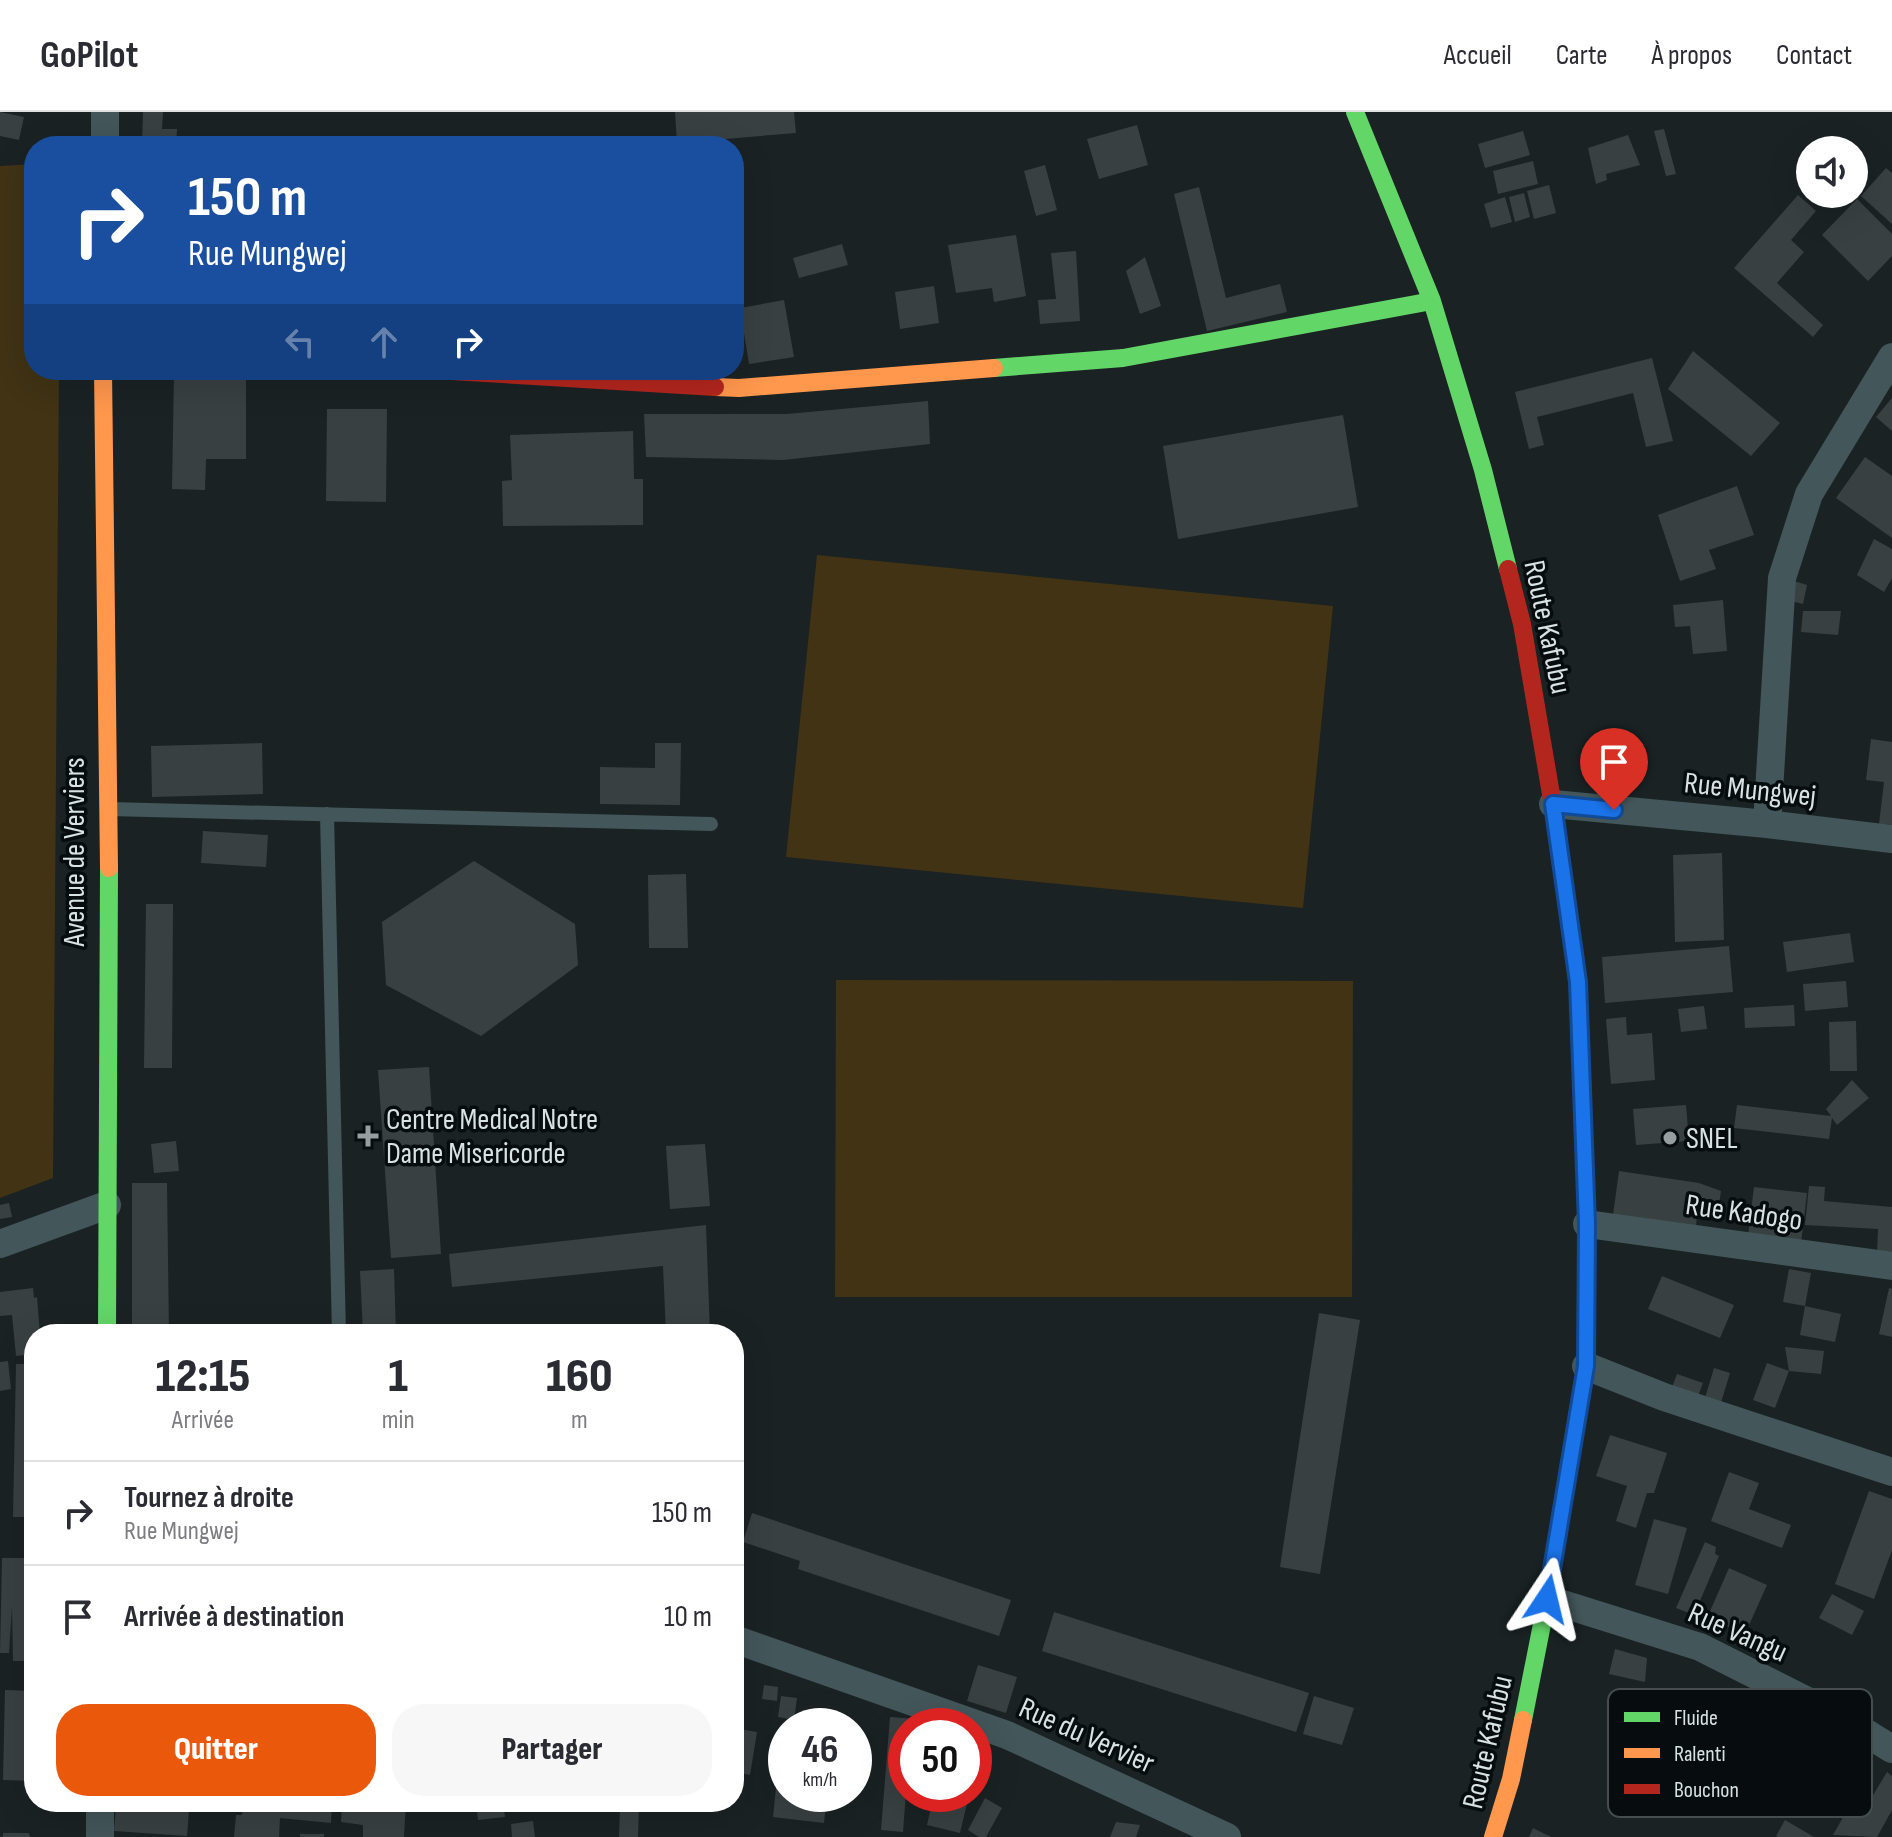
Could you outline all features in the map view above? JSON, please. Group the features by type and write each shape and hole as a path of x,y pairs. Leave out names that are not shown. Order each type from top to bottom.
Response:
{"street":[{"path":"105,112 105,136"},
{"name":"Route Kafubu","path":"1355,112 1432,301 1483,470 1522,624 1553,804 1578,982 1587,1224 1586,1366 1547,1599 1511,1779 1493,1837"},
{"path":"604,380 739,388 1123,358 1432,301"},
{"path":"1767,824 1782,578 1809,494 1892,357"},
{"name":"Avenue de Verviers","path":"103,380 109,809 107,1324"},
{"name":"Rue Mungwej","path":"1553,804 1892,839"},
{"path":"0,1244 107,1205"},
{"name":"Rue Kadogo","path":"1587,1224 1892,1266"},
{"path":"1586,1366 1664,1397 1892,1472"},
{"name":"Rue Vangu","path":"1547,1599 1700,1647 1783,1689"},
{"name":"Rue du Vervier","path":"744,1643 1007,1735 1227,1837"},
{"name":"Rue Vangu","path":"1872,1737 1892,1749"},
{"path":"100,1812 100,1837"}],"lane":[{"path":"109,809 711,824"},
{"path":"327,814 339,1324"}],"shaded area":[{"path":"24,165 24,380 59,380 53,1178 0,1198 0,166"},
{"path":"817,555 1333,606 1303,908 786,857"},
{"path":"836,980 1353,981 1352,1297 835,1297"}],"building":[{"path":"0,112 24,117 19,140 0,136"},
{"path":"143,112 163,112 162,129 177,129 177,136 142,136"},
{"path":"675,112 794,112 796,133 744,137 677,136"},
{"path":"1137,125 1148,165 1099,179 1087,139"},
{"path":"1664,129 1676,174 1666,176 1654,131"},
{"path":"1523,131 1530,155 1485,168 1478,144"},
{"path":"1628,135 1640,165 1606,174 1607,180 1596,184 1588,148"},
{"path":"1533,161 1538,184 1498,194 1493,171"},
{"path":"1045,165 1057,210 1036,216 1024,171"},
{"path":"1886,168 1892,173 1892,224 1868,202 1868,188"},
{"path":"1549,185 1556,213 1534,219 1527,191"},
{"path":"1199,187 1226,298 1280,284 1287,312 1207,331 1174,194"},
{"path":"1524,193 1530,217 1515,222 1509,197"},
{"path":"1505,197 1512,222 1491,228 1484,204"},
{"path":"1796,197 1796,208 1813,208 1816,211 1791,240 1804,252 1777,283 1823,325 1813,337 1734,268"},
{"path":"1848,208 1866,208 1892,234 1892,256 1868,281 1822,235"},
{"path":"1016,235 1026,296 994,302 992,288 956,293 948,245"},
{"path":"842,244 848,265 799,278 793,258"},
{"path":"1076,251 1080,321 1040,324 1038,300 1056,299 1051,253"},
{"path":"1145,257 1161,306 1140,314 1126,271"},
{"path":"934,286 939,323 900,329 895,292"},
{"path":"784,300 794,357 749,364 744,307"},
{"path":"1693,351 1780,423 1751,456 1668,389"},
{"path":"1652,358 1673,441 1646,447 1633,393 1537,417 1544,445 1529,449 1515,392"},
{"path":"174,380 246,380 246,459 206,459 205,490 172,489"},
{"path":"1892,398 1892,431 1876,417"},
{"path":"928,401 930,444 783,460 646,457 644,414 787,414"},
{"path":"327,409 387,409 386,502 326,501"},
{"path":"1343,415 1358,507 1178,539 1163,446"},
{"path":"633,431 634,479 643,479 643,525 503,526 502,481 512,480 510,435"},
{"path":"1865,457 1892,476 1892,538 1836,498"},
{"path":"1737,486 1754,535 1709,550 1716,569 1680,581 1658,515"},
{"path":"1874,539 1892,549 1892,578 1884,592 1857,575"},
{"path":"1791,580 1807,585 1803,604 1787,600"},
{"path":"1723,600 1727,651 1693,654 1690,626 1675,627 1673,605"},
{"path":"1803,611 1841,611 1838,635 1801,632"},
{"path":"1871,739 1892,742 1892,825 1879,824 1884,782 1866,780"},
{"path":"262,743 263,794 152,797 151,746"},
{"path":"655,743 681,743 680,805 600,804 600,767 655,768"},
{"path":"203,831 268,835 266,867 201,863"},
{"path":"1722,853 1724,940 1675,942 1673,855"},
{"path":"474,861 575,924 578,965 481,1036 386,985 382,922"},
{"path":"686,874 688,948 649,948 648,875"},
{"path":"146,904 173,904 172,1068 144,1068"},
{"path":"1850,933 1854,962 1787,972 1783,942"},
{"path":"1729,946 1733,992 1605,1003 1602,957"},
{"path":"1846,981 1848,1007 1805,1011 1803,984"},
{"path":"1794,1005 1795,1026 1745,1028 1744,1008"},
{"path":"1704,1006 1707,1029 1681,1032 1678,1009"},
{"path":"1626,1017 1627,1035 1652,1033 1655,1080 1611,1084 1606,1019"},
{"path":"1856,1021 1857,1071 1830,1071 1829,1022"},
{"path":"429,1067 441,1254 391,1258 378,1070"},
{"path":"1852,1080 1869,1098 1837,1125 1832,1118 1829,1139 1734,1128 1737,1105 1831,1116 1826,1109"},
{"path":"1686,1105 1689,1141 1636,1145 1633,1109"},
{"path":"176,1141 179,1171 154,1173 151,1144"},
{"path":"705,1144 710,1206 670,1209 666,1146"},
{"path":"1619,1171 1699,1183 1721,1191 1717,1218 1697,1215 1696,1227 1613,1215"},
{"path":"132,1183 167,1183 169,1324 132,1324"},
{"path":"1809,1186 1825,1187 1824,1201 1892,1207 1892,1254 1877,1254 1878,1229 1805,1225"},
{"path":"1754,1187 1807,1193 1801,1243 1748,1236"},
{"path":"9,1203 12,1217 0,1219 0,1205"},
{"path":"706,1225 710,1324 666,1324 663,1266 452,1287 449,1254"},
{"path":"394,1269 396,1324 363,1324 360,1271"},
{"path":"1789,1269 1811,1273 1805,1306 1783,1302"},
{"path":"1662,1276 1734,1305 1720,1338 1648,1309"},
{"path":"33,1288 34,1298 37,1297 39,1324 24,1324 24,1355 16,1356 12,1315 0,1316 0,1292"},
{"path":"1889,1288 1892,1289 1892,1337 1879,1334"},
{"path":"1805,1306 1841,1314 1835,1342 1800,1335"},
{"path":"1319,1313 1360,1320 1320,1574 1280,1567"},
{"path":"1785,1347 1824,1351 1821,1374 1789,1371"},
{"path":"8,1361 11,1389 0,1391 0,1362"},
{"path":"1767,1363 1789,1371 1775,1408 1753,1400"},
{"path":"16,1364 24,1364 24,1517 13,1517"},
{"path":"1714,1368 1730,1373 1720,1406 1704,1401"},
{"path":"1677,1374 1703,1383 1697,1399 1671,1390"},
{"path":"1610,1435 1667,1453 1654,1493 1647,1493 1636,1528 1616,1521 1627,1486 1596,1476"},
{"path":"1729,1472 1759,1483 1749,1509 1791,1525 1782,1548 1711,1521"},
{"path":"1869,1491 1892,1499 1892,1550 1874,1599 1835,1584"},
{"path":"752,1513 1011,1600 999,1636 798,1569 800,1561 744,1542"},
{"path":"1654,1519 1687,1528 1668,1594 1635,1585"},
{"path":"1705,1542 1716,1547 1715,1554 1719,1556 1694,1615 1676,1608"},
{"path":"2,1558 24,1558 24,1661 13,1661 12,1607 9,1653 0,1653"},
{"path":"1729,1568 1767,1585 1745,1634 1707,1618"},
{"path":"1832,1594 1864,1611 1852,1635 1819,1618"},
{"path":"1054,1612 1309,1693 1296,1732 1042,1651"},
{"path":"1615,1649 1647,1658 1645,1682 1609,1674"},
{"path":"978,1665 1017,1677 1006,1713 967,1701"},
{"path":"764,1685 778,1687 777,1701 762,1699"},
{"path":"5,1690 24,1691 24,1781 3,1780"},
{"path":"781,1696 797,1698 796,1708 779,1708"},
{"path":"1314,1696 1354,1708 1342,1745 1303,1734"},
{"path":"744,1730 757,1732 750,1775 744,1774"},
{"path":"888,1742 888,1812 904,1812 903,1832 881,1830"},
{"path":"1887,1772 1892,1776 1892,1810 1877,1837 1833,1835 1843,1817 1872,1817 1872,1797"},
{"path":"992,1802 1002,1808 986,1837 979,1837 968,1830 978,1812 992,1812"},
{"path":"115,1812 189,1812 187,1836 114,1831"},
{"path":"242,1812 332,1812 331,1823 280,1818 279,1837 234,1837 236,1815 242,1815"},
{"path":"342,1812 405,1812 404,1837 363,1837 363,1825 341,1822"},
{"path":"477,1812 504,1812 505,1817 478,1820"},
{"path":"620,1812 639,1812 638,1837 619,1837"},
{"path":"774,1812 825,1812 824,1823 773,1817"},
{"path":"930,1812 965,1812 960,1833 927,1825"},
{"path":"1785,1820 1814,1837 1776,1836"},
{"path":"533,1821 535,1837 512,1837 511,1824"},
{"path":"1116,1822 1140,1825 1136,1837 1110,1837"},
{"path":"1533,1828 1551,1837 1529,1837"},
{"path":"3,1833 29,1833 30,1837 3,1837"},
{"path":"300,1834 324,1834 324,1837 300,1837"}],"traffic: fast":[{"path":"1355,112 1432,301 1483,470 1508,569"},
{"path":"994,368 1123,358 1432,301"},
{"path":"1523,1720 1547,1599 1586,1366 1587,1224 1578,982 1552,800"},
{"path":"107,1324 109,868"}],"traffic: slow":[{"path":"715,387 739,388 994,368"},
{"path":"103,380 109,868"},
{"path":"1493,1837 1511,1779 1523,1720"}],"traffic: jam":[{"path":"600,380 715,387"},
{"path":"1508,569 1522,624 1552,800"}],"place":[{"name":"Centre Medical Notre Dame Misericorde","path":"368,1136"},
{"name":"SNEL","path":"1670,1138"}],"route":[{"path":"1547,1599 1586,1366 1587,1224 1578,982 1553,804 1614,810"}]}
